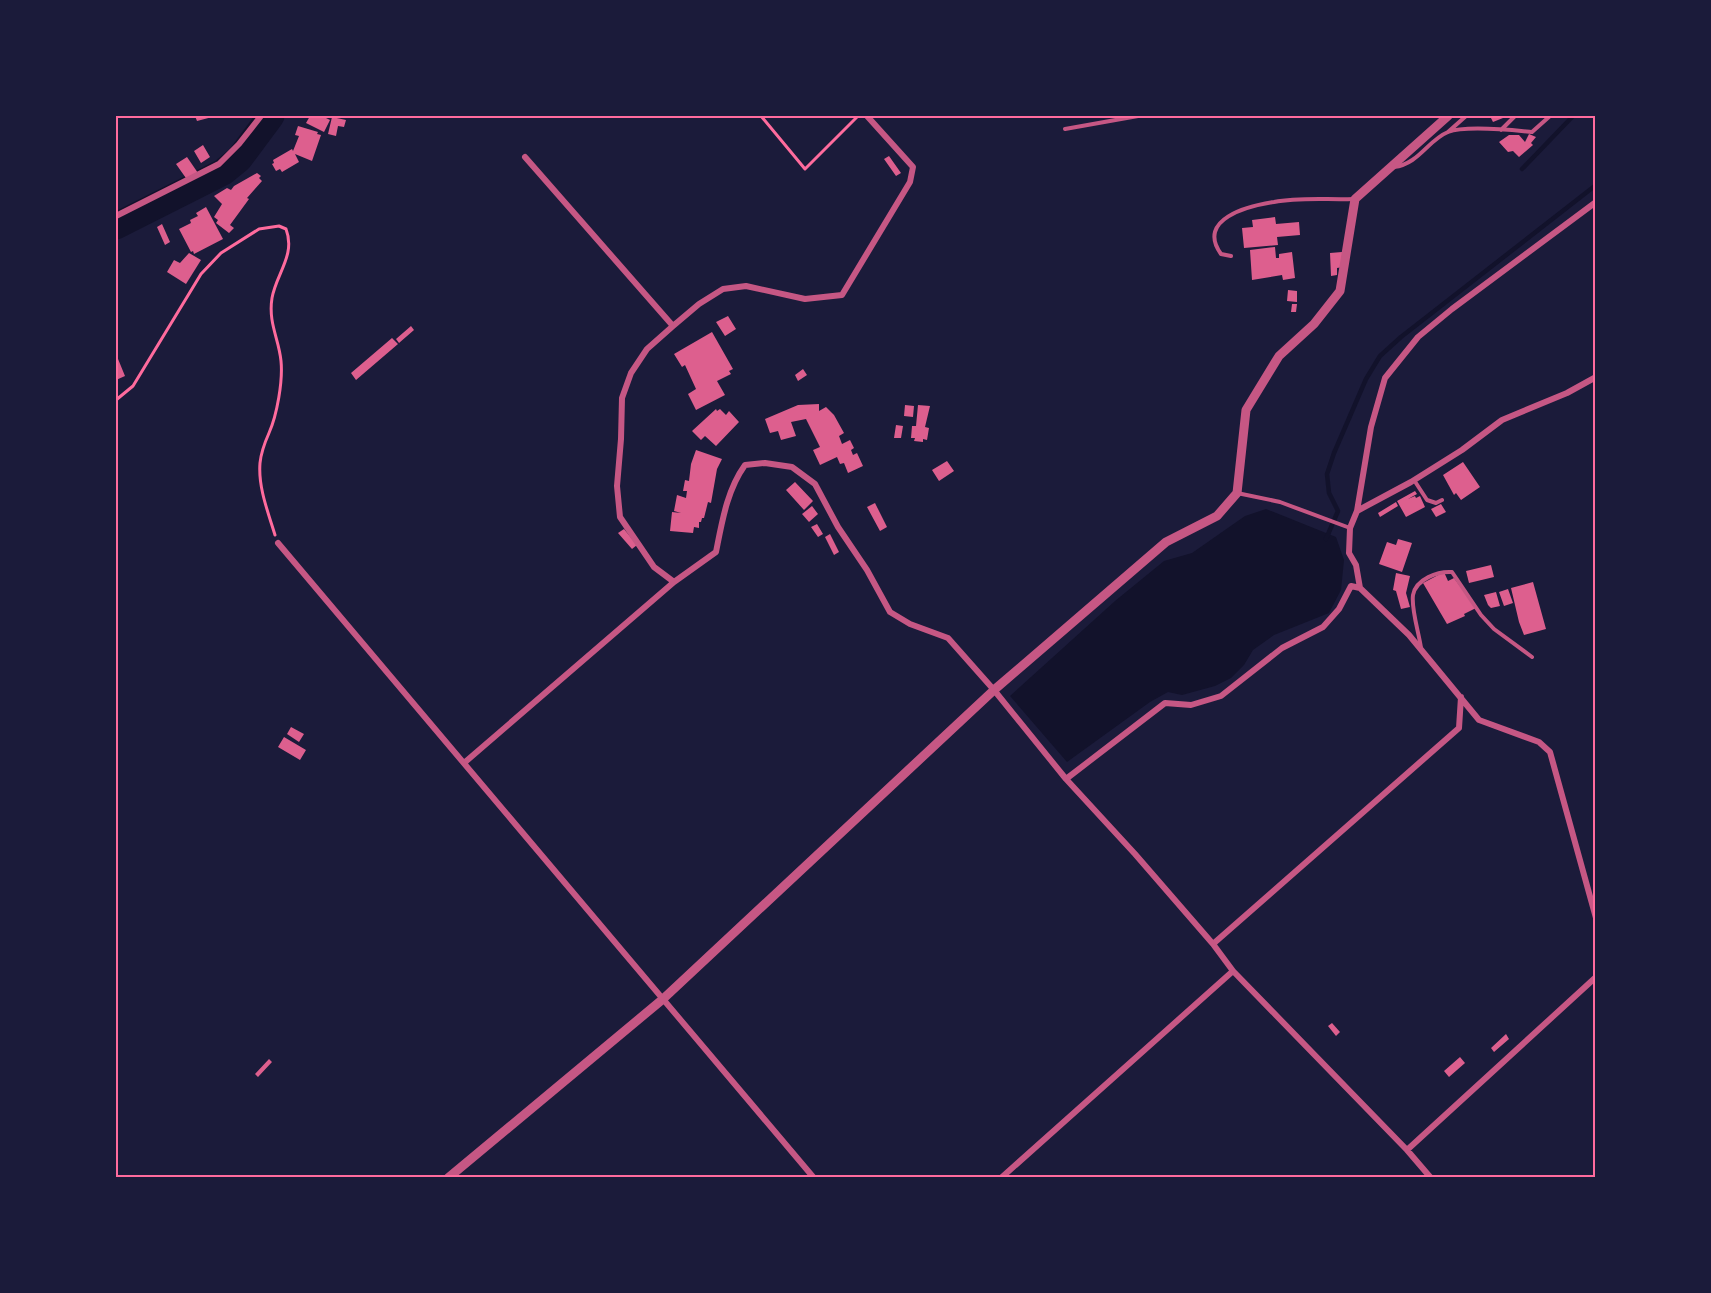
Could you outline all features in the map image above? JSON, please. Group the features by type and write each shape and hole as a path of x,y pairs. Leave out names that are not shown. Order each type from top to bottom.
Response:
{"street":[{"path":"116,216 219,164 239,144 261,116"},
{"path":"674,582 654,567 620,517 617,486 621,439 621,398 631,373 647,349 699,304 723,289 746,286 805,299 842,295 910,182 913,167 867,116"},
{"path":"448,1178 663,999 994,690 1166,542 1216,516 1237,493 1246,410 1279,356 1314,324 1340,291 1355,199 1448,116"},
{"path":"525,157 673,326"},
{"path":"1360,588 1356,565 1349,553 1350,528 1357,511 1371,427 1385,378 1418,337 1596,202"},
{"path":"1357,511 1414,480 1462,450 1502,420 1567,393 1596,377"},
{"path":"464,763 674,582 716,552 735,478 745,465 765,463 792,467 815,484 838,527 867,570 890,612 910,624 948,638 994,690 1066,779 1213,944 1233,971 1407,1150 1431,1178"},
{"path":"278,543 814,1178"},
{"path":"1066,779 1165,703 1191,705 1221,696 1282,648 1323,627 1339,609 1351,586 1360,588 1421,648 1479,720 1539,742 1550,752 1596,918"},
{"path":"1213,944 1459,728 1461,697"},
{"path":"1001,1178 1233,971"},
{"path":"1407,1150 1596,976"}],"lane":[{"path":"1065,129 1138,116"},
{"path":"1391,168 1408,164 1467,116"},
{"path":"1447,132 1470,129 1532,132 1550,116"},
{"path":"1501,130 1515,117"},
{"path":"1231,256 1221,254 1214,244 1213,233 1218,224 1230,215 1274,202 1355,199"},
{"path":"1414,480 1427,500 1436,503 1442,500"},
{"path":"1237,493 1280,502 1350,528"},
{"path":"1421,648 1413,594 1419,584 1430,577 1452,572 1494,630 1532,657"}],"path":[{"path":"761,116 805,169 859,116"},
{"path":"116,400 133,386 201,274 221,253 259,229 279,226 286,229 289,237 288,257 272,297 271,308 271,324 281,361 280,392 260,464 263,494 278,543"}],"shaded area":[{"path":"1266,509 1336,537 1344,560 1341,590 1329,613 1274,635 1253,650 1244,665 1231,678 1215,686 1182,695 1168,692 1150,702 1067,762 1010,696 1115,601 1164,561 1192,553 1245,516"}],"building":[{"path":"195,116 216,116 197,121"},
{"path":"310,116 322,116 330,120 324,132 306,123"},
{"path":"1490,116 1508,116 1493,122"},
{"path":"332,117 346,120 344,127 338,126 336,136 328,134"},
{"path":"298,126 321,135 312,161 295,154 299,162 282,172 280,169 276,171 272,164 273,160 292,149 293,151 299,136 295,135"},
{"path":"1529,134 1536,137 1531,143 1533,145 1519,157 1513,151 1508,152 1499,142 1509,135 1519,135 1525,142"},
{"path":"203,145 210,157 201,163 194,151"},
{"path":"889,156 901,173 896,176 884,159"},
{"path":"187,157 198,173 188,181 176,164"},
{"path":"257,173 261,176 259,178 262,181 247,198 249,199 230,225 234,228 229,233 216,223 218,220 214,217 222,204 214,196 227,188 231,190"},
{"path":"206,207 223,239 194,254 179,229 191,223 190,220 198,216 196,213"},
{"path":"1275,217 1276,224 1299,222 1300,235 1277,237 1278,245 1244,248 1242,228 1253,227 1252,220"},
{"path":"162,224 170,242 165,245 157,227"},
{"path":"1275,247 1276,258 1279,258 1279,254 1292,252 1295,278 1283,280 1282,275 1252,280 1250,250"},
{"path":"1342,252 1343,267 1337,268 1337,275 1331,276 1330,253"},
{"path":"189,253 201,260 186,284 167,272 174,260 180,263"},
{"path":"1288,290 1297,291 1297,302 1287,301"},
{"path":"1292,304 1297,304 1296,312 1291,312"},
{"path":"728,316 736,329 725,336 716,322"},
{"path":"411,326 414,330 399,343 396,339"},
{"path":"712,332 733,369 729,371 731,374 717,381 725,395 696,410 688,394 696,389 685,365 682,367 674,354"},
{"path":"392,338 398,344 356,380 351,373"},
{"path":"116,354 125,376 116,380"},
{"path":"803,369 807,375 798,381 795,375"},
{"path":"819,404 819,411 826,407 834,415 844,433 839,436 842,444 850,440 854,448 851,450 853,455 857,453 863,466 848,473 844,463 840,464 837,457 820,465 813,450 820,447 806,419 791,422 796,436 781,440 778,431 770,433 765,419 798,405"},
{"path":"905,405 914,406 913,417 904,416"},
{"path":"918,405 930,406 925,427 929,428 927,440 923,439 923,442 914,441 915,438 911,438 912,426 916,426"},
{"path":"716,409 717,411 720,409 726,415 729,411 739,422 716,446 705,436 701,440 692,431"},
{"path":"896,425 903,426 901,438 894,438"},
{"path":"696,450 722,459 717,469 711,503 708,502 704,518 699,522 699,528 694,527 693,533 670,531 672,512 681,513 674,511 677,495 686,498 687,491 683,491 685,480 689,481"},
{"path":"947,461 954,471 939,481 932,470"},
{"path":"1463,462 1480,487 1461,500 1456,493 1454,495 1443,475"},
{"path":"795,482 813,501 804,510 786,490"},
{"path":"1415,491 1417,494 1408,499 1420,496 1425,507 1406,517 1397,501"},
{"path":"1396,502 1398,506 1380,517 1378,513"},
{"path":"875,503 887,527 880,531 867,507"},
{"path":"1441,504 1446,512 1436,517 1431,509"},
{"path":"812,506 818,514 809,522 802,514"},
{"path":"817,524 823,534 818,537 811,527"},
{"path":"624,529 637,545 632,549 618,533"},
{"path":"830,534 839,552 834,555 825,537"},
{"path":"1398,539 1412,543 1402,572 1379,564 1387,542 1396,545"},
{"path":"1491,565 1494,577 1469,583 1466,571"},
{"path":"1444,572 1448,581 1454,578 1476,608 1447,624 1423,583"},
{"path":"1396,573 1410,576 1406,593 1410,607 1401,609 1396,591 1393,590"},
{"path":"1533,582 1546,629 1524,635 1511,588"},
{"path":"1508,589 1513,603 1504,606 1499,592"},
{"path":"1496,592 1500,606 1491,608 1484,595"},
{"path":"291,727 304,734 299,742 287,734"},
{"path":"284,737 306,750 300,760 278,747"},
{"path":"1332,1023 1340,1032 1336,1036 1328,1026"},
{"path":"1506,1034 1509,1039 1494,1052 1491,1048"},
{"path":"1460,1057 1465,1063 1449,1077 1444,1071"},
{"path":"269,1059 272,1062 258,1077 255,1074"}],"waterway":[{"path":"116,226 223,172 239,159 271,116"},
{"path":"1522,169 1573,116"},
{"path":"1326,539 1338,511 1329,493 1327,474 1366,379 1380,356 1401,337 1596,185"}]}
